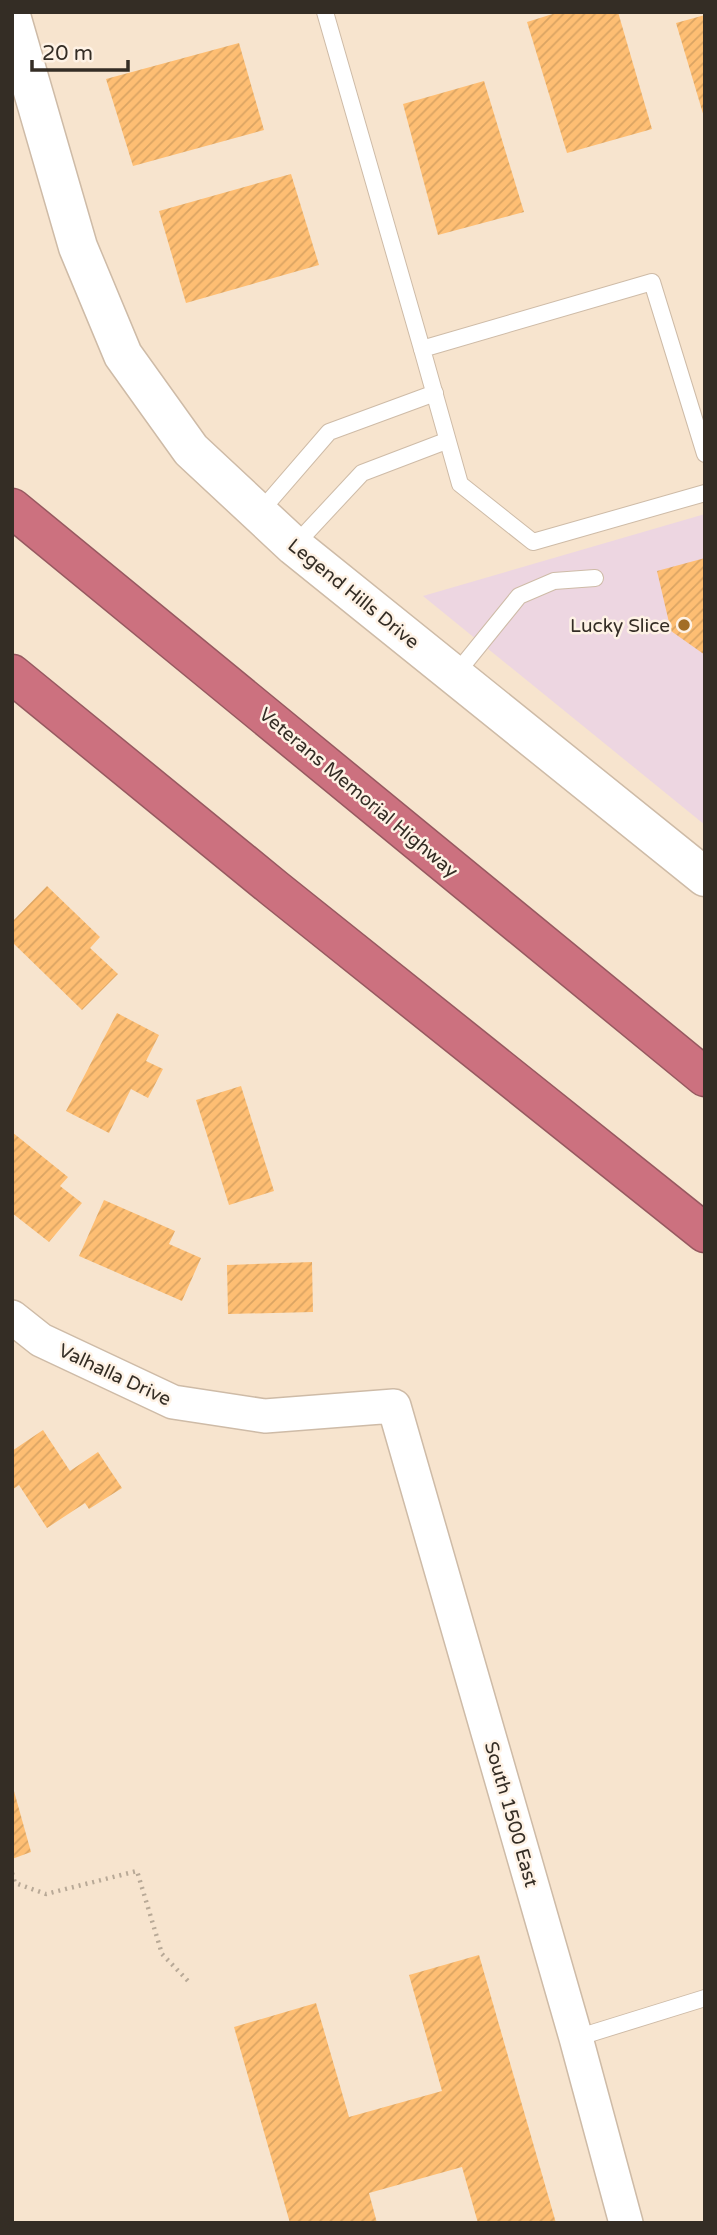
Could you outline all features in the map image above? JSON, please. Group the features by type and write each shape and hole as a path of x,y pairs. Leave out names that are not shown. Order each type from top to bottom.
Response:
{"highway":[{"name":"Veterans Memorial Highway","path":"12,508 705,1077"},
{"path":"12,674 275,889 705,1233"}],"street":[{"name":"Legend Hills Drive","path":"12,19 78,247 122,355 191,450 294,546 705,877"},
{"name":"Valhalla Drive","path":"12,1317 41,1340 173,1402 265,1416 394,1406"},
{"name":"South 1500 East","path":"394,1406 576,2038 626,2223"}],"lane":[{"path":"325,12 460,484 533,542 705,493"},
{"path":"422,349 652,282 705,454"},
{"path":"259,513 329,432 435,393"},
{"path":"294,546 362,473 446,441"},
{"path":"456,676 519,596 554,581 595,578"},
{"path":"576,2038 705,1998"}],"path":[{"path":"12,1873 15,1883 46,1894 137,1871 162,1954 189,1982"}],"shaded area":[{"path":"705,514 705,825 423,596"}],"building":[{"path":"559,12 618,12 652,129 567,153 527,22"},
{"path":"705,15 705,117 704,117 676,23"},
{"path":"239,43 264,130 133,166 106,79"},
{"path":"484,81 524,212 438,235 403,104"},
{"path":"291,174 319,265 186,303 159,211"},
{"path":"705,558 705,655 671,631 657,571"},
{"path":"47,886 100,937 90,948 118,974 82,1010 12,942 12,922"},
{"path":"117,1013 159,1035 146,1061 163,1069 148,1098 131,1089 109,1133 66,1111"},
{"path":"241,1086 274,1191 229,1205 196,1100"},
{"path":"12,1132 68,1177 60,1186 82,1203 49,1242 12,1213"},
{"path":"104,1200 175,1231 169,1244 201,1258 182,1301 79,1256"},
{"path":"312,1262 313,1312 228,1314 227,1265"},
{"path":"43,1430 70,1471 98,1452 122,1488 89,1509 85,1503 47,1528 19,1485 12,1490 12,1451"},
{"path":"12,1784 31,1852 12,1859"},
{"path":"479,1955 556,2223 478,2223 462,2167 369,2193 377,2223 290,2223 234,2027 316,2003 349,2117 442,2091 409,1975"}],"place":[{"name":"Lucky Slice","path":"684,625"}]}
